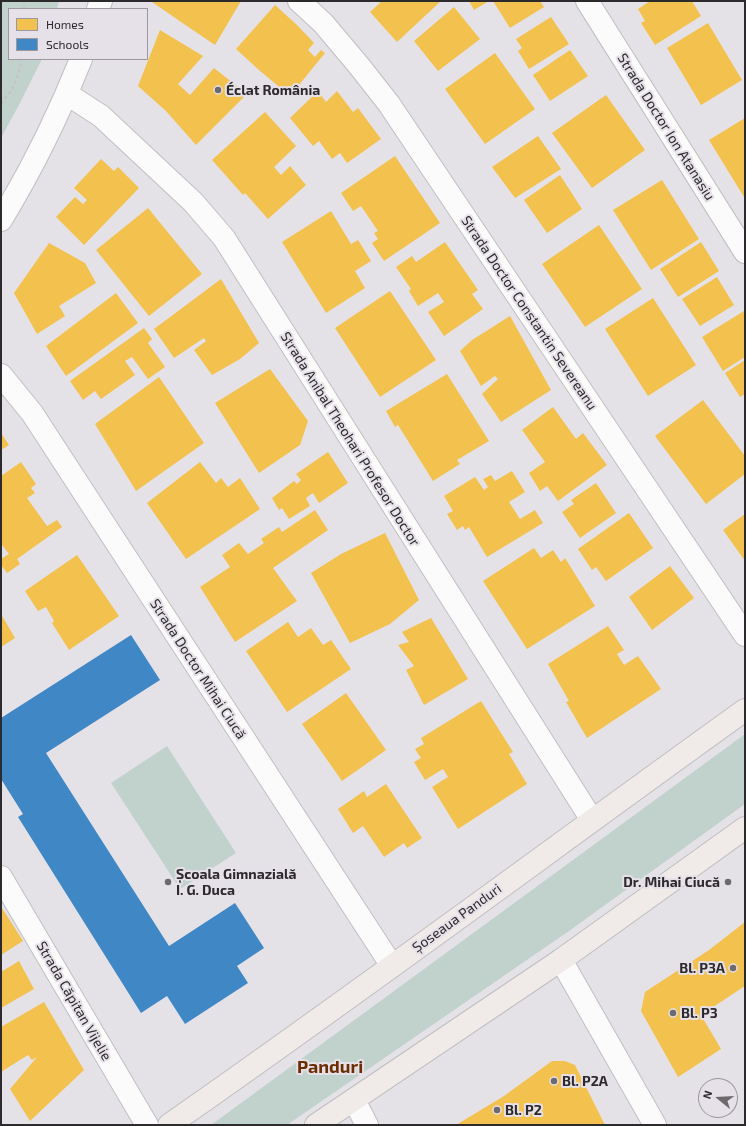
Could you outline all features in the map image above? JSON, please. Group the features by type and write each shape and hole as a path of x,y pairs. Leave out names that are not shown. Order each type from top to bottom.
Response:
{"main road":[{"name":"Șoseaua Panduri","path":"169,1125 392,966 745,710"},
{"path":"316,1125 561,960 745,828"}],"street":[{"name":"Strada Doctor Constantin Severeanu","path":"299,1 323,23 389,104 745,635"},
{"name":"Strada Doctor Ion Atanasiu","path":"587,1 745,252"},
{"path":"1,220 30,170 67,94 81,60"},
{"name":"Strada Anibal Theohari Profesor Doctor","path":"67,94 101,116 193,202 224,238 592,820"},
{"name":"Strada Doctor Mihai Ciucă","path":"1,375 32,413 392,966"},
{"name":"Strada Căpitan Vijelie","path":"1,877 147,1125"},
{"path":"561,960 654,1125"},
{"path":"354,1100 367,1125"}],"path":[{"path":"1,103 12,90 19,72 21,60"}],"shaded area":[{"path":"1,1 59,1 57,8 8,8 8,60 42,60 1,138"},
{"path":"745,734 745,804 569,931 287,1125 211,1125"},
{"path":"167,746 236,853 180,889 111,783"}],"building: Homes":[{"path":"152,1 241,1 215,45"},
{"path":"382,1 441,1 397,42 370,12"},
{"path":"469,1 489,1 474,10"},
{"path":"493,1 540,1 544,7 510,28"},
{"path":"650,1 692,1 701,16 655,45 641,23 645,21 638,9"},
{"path":"275,5 314,43 308,50 315,57 321,50 325,53 290,96 236,49"},
{"path":"454,7 480,39 438,71 414,41"},
{"path":"551,17 569,44 529,69 518,51 522,48 516,39"},
{"path":"708,23 742,80 701,105 667,48"},
{"name":"Éclat România","path":"160,30 203,56 178,84 190,95 214,68 247,94 196,145 166,111 138,86"},
{"path":"570,50 588,76 550,101 533,75"},
{"path":"495,53 535,109 485,144 445,89"},
{"path":"318,91 326,102 337,91 353,112 358,108 381,139 347,163 340,153 332,159 319,141 313,146 290,118"},
{"path":"606,95 645,150 592,188 552,133"},
{"path":"265,112 296,146 274,167 281,175 290,166 306,185 268,219 245,193 243,195 212,160"},
{"path":"745,118 745,196 744,197 709,140"},
{"path":"538,136 561,169 515,198 492,167"},
{"path":"395,156 440,223 384,261 372,243 378,239 374,233 378,231 361,206 353,211 341,193"},
{"path":"101,159 114,171 118,167 139,188 84,245 56,217 75,197 83,204 87,200 74,188"},
{"path":"560,175 582,209 547,233 524,200"},
{"path":"662,180 699,239 651,270 613,210"},
{"path":"148,208 202,274 149,316 96,250"},
{"path":"331,211 351,244 358,240 371,261 355,271 365,288 326,313 282,242"},
{"path":"599,225 642,289 585,327 542,264"},
{"path":"445,242 478,290 472,294 483,309 444,336 428,312 444,302 438,293 418,306 409,291 411,289 396,267 412,256 416,262"},
{"path":"701,242 719,271 678,297 660,269"},
{"path":"49,243 85,263 96,283 59,306 65,316 37,334 14,293"},
{"path":"717,277 734,305 700,326 682,299"},
{"path":"221,279 259,343 240,359 212,375 194,350 206,341 204,338 174,358 154,329"},
{"path":"390,291 436,360 380,397 335,328"},
{"path":"116,293 138,323 66,376 46,346"},
{"path":"653,298 696,365 648,396 605,329"},
{"path":"744,311 745,357 723,371 702,337"},
{"path":"510,316 551,390 501,422 482,394 498,379 495,376 481,386 460,351 472,340"},
{"path":"144,328 152,339 148,343 165,367 148,379 132,357 125,361 135,375 101,399 95,391 83,400 70,381"},
{"path":"745,360 745,394 740,397 725,373"},
{"path":"270,369 308,421 300,445 259,473 215,403"},
{"path":"447,374 489,441 457,460 460,464 433,481 398,425 395,427 386,411"},
{"path":"159,377 204,443 136,491 95,424"},
{"path":"703,400 745,456 745,474 706,504 655,436"},
{"path":"553,407 576,439 583,433 607,465 558,501 547,486 540,491 529,473 545,462 522,430"},
{"path":"1,433 9,445 1,450"},
{"path":"328,452 348,483 319,503 313,493 306,498 310,506 289,519 282,508 279,510 272,498 294,481 297,484 301,480 296,474"},
{"path":"21,462 36,484 31,488 35,493 27,498 47,526 57,520 62,527 17,559 20,564 7,573 1,565 1,559 9,554 2,545 1,546 1,476"},
{"path":"200,462 216,483 221,478 228,487 240,478 260,509 186,559 147,503"},
{"path":"512,471 525,492 509,502 520,519 535,510 543,523 487,557 469,527 465,530 463,526 457,530 447,514 453,511 444,496 475,477 484,490 488,487 483,479 491,475 495,481"},
{"path":"596,483 616,513 580,538 562,512 574,504 571,500"},
{"path":"315,510 328,530 273,568 297,601 235,642 200,587 230,567 222,555 239,543 248,554 264,543 261,539 279,527 282,532"},
{"path":"629,513 653,548 606,581 596,567 592,570 578,549"},
{"path":"745,514 745,561 723,530"},
{"path":"385,533 419,600 390,624 350,643 311,573 341,554"},
{"path":"534,548 541,558 553,550 561,562 565,558 595,606 527,649 483,581"},
{"path":"77,555 119,616 69,650 52,623 54,621 46,607 38,611 25,591"},
{"path":"670,566 694,598 652,630 629,597"},
{"path":"1,614 15,638 1,647"},
{"path":"431,618 468,679 424,705 406,670 414,666 398,645 409,642 402,632"},
{"path":"288,622 298,637 311,628 323,645 331,640 351,669 287,712 246,651"},
{"path":"608,626 624,650 617,654 624,665 638,656 661,689 587,738 566,702 569,701 548,664"},
{"path":"346,693 386,750 342,781 302,724"},
{"path":"481,701 513,752 509,754 527,784 458,829 432,787 448,777 443,769 425,780 414,762 421,758 415,749 424,744 421,738"},
{"path":"386,784 422,838 407,848 404,843 384,857 363,826 353,833 338,809 364,791 367,797"},
{"path":"2,908 23,941 1,955 1,909"},
{"name":"Bl. P3","path":"745,922 745,986 701,1015 721,1049 678,1077 641,1011 645,992 709,950"},
{"path":"19,961 34,989 1,1008 1,972"},
{"path":"44,1002 84,1070 30,1121 10,1089 37,1057 32,1060 28,1055 1,1072 1,1027"},
{"name":"Bl. P2A","path":"552,1061 565,1061 575,1065 605,1125 456,1125 504,1096"}],"building: Schools":[{"path":"131,635 160,680 46,753 169,946 235,903 264,948 237,966 248,983 185,1024 167,996 141,1013 18,817 23,814 1,779 1,718"}],"place":[{"name":"Éclat România","path":"218,90"},
{"name":"Școala Gimnazială I. G. Duca","path":"168,882"},
{"name":"Dr. Mihai Ciucă","path":"728,882"},
{"name":"Bl. P3A","path":"733,968"},
{"name":"Bl. P3","path":"673,1013"},
{"name":"Bl. P2A","path":"554,1081"},
{"name":"Bl. P2","path":"497,1110"}],"district":[{"name":"Panduri","path":"330,1067"}]}
